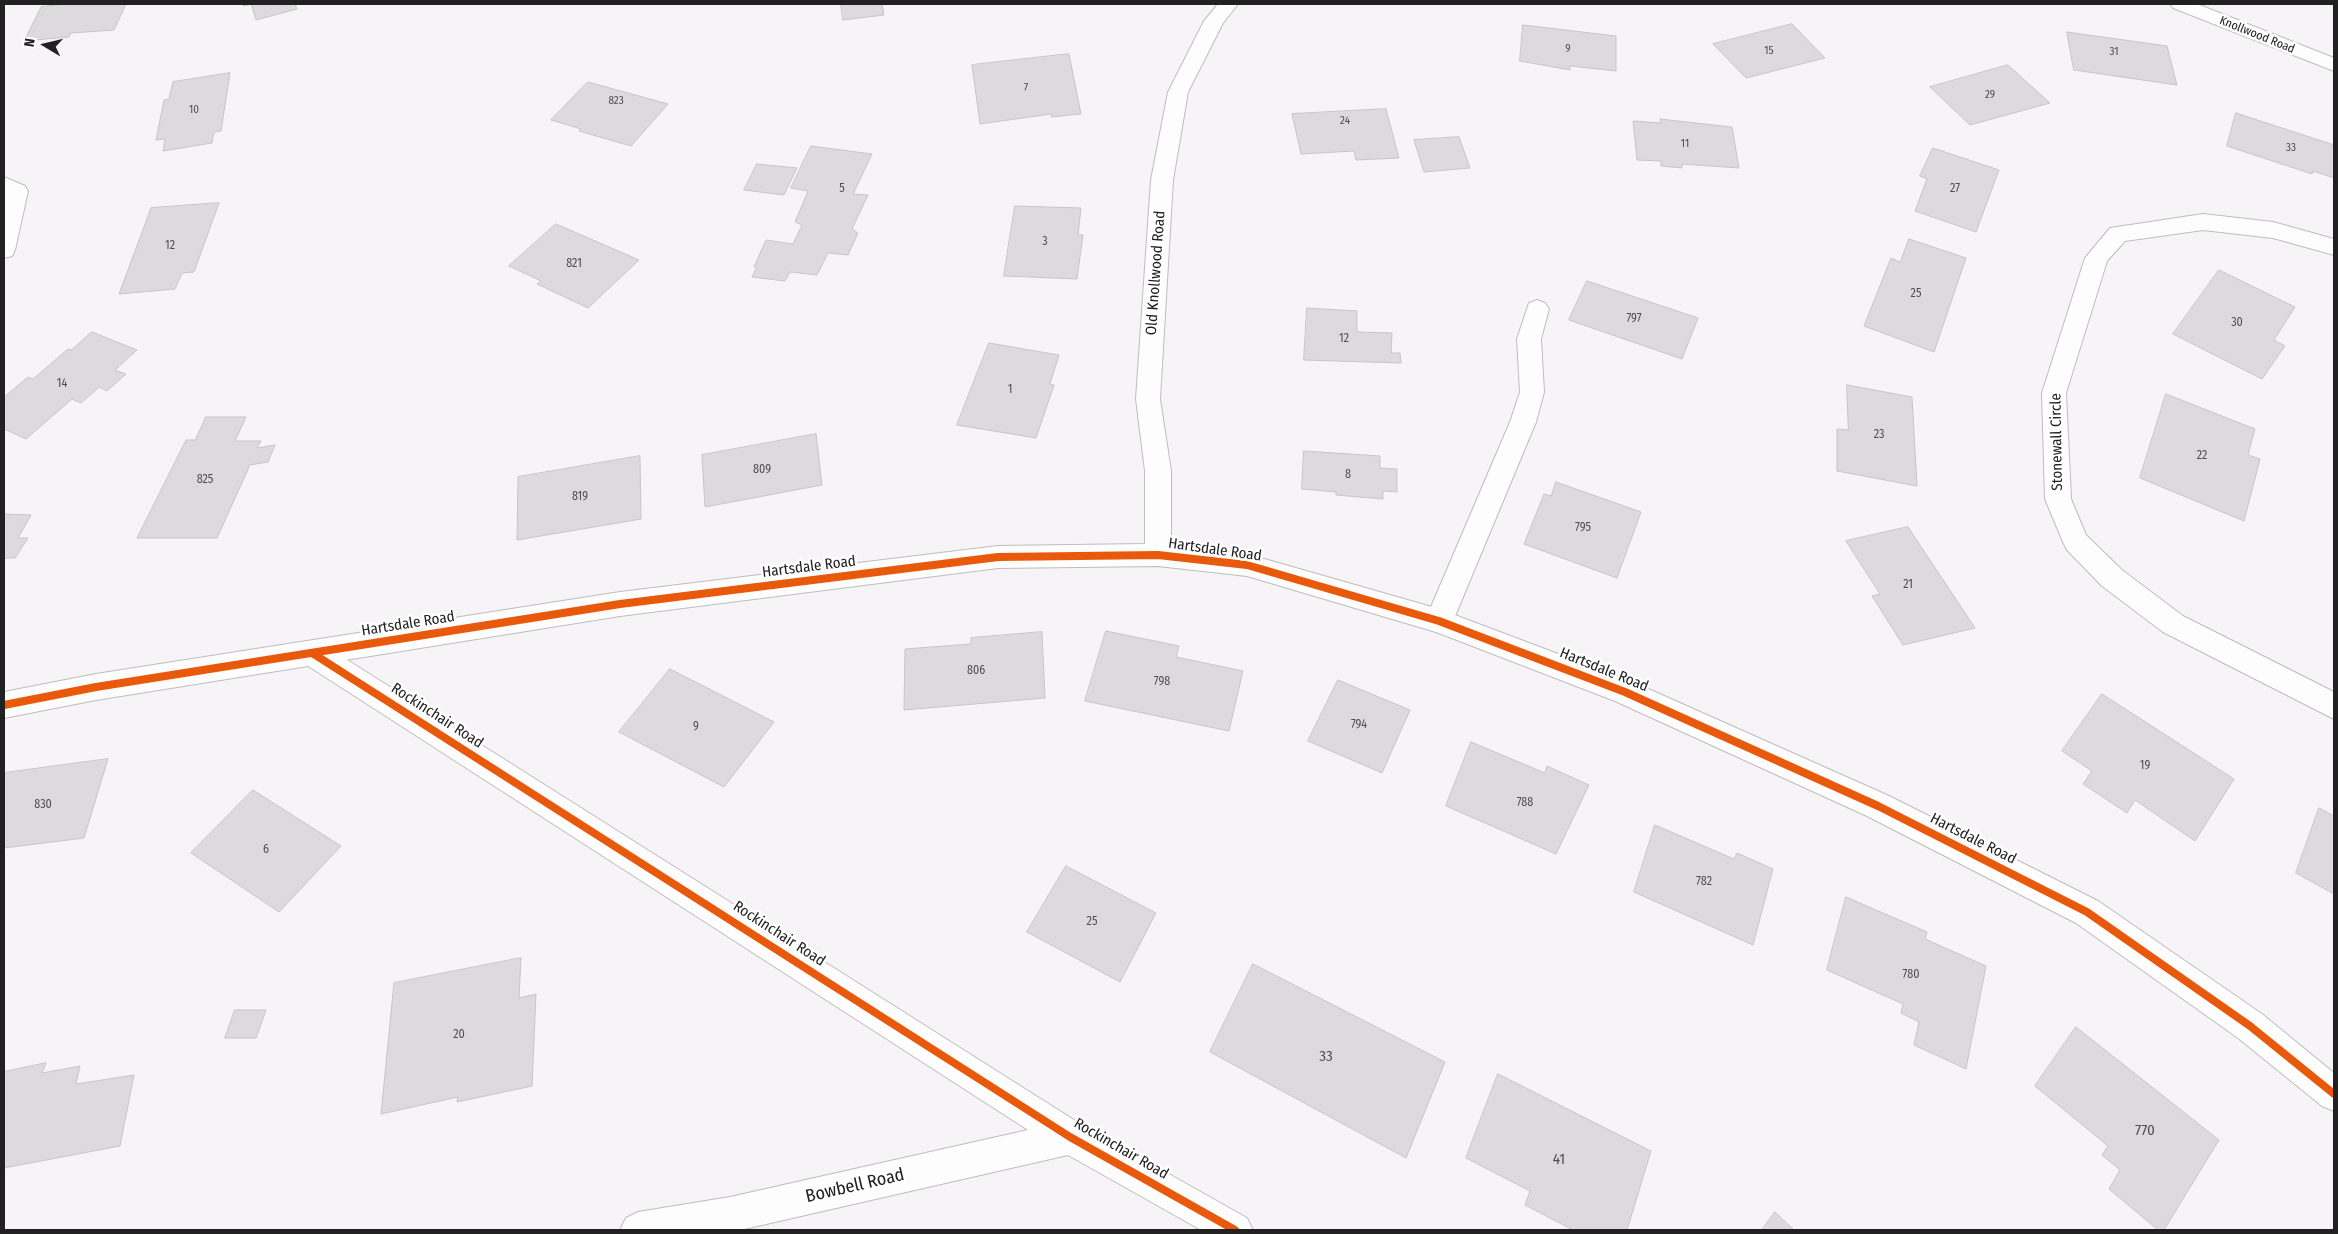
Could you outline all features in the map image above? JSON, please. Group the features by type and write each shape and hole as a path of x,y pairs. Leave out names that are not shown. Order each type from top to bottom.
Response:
{"street":[{"name":"Old Knollwood Road","path":"1158,555 1158,471 1148,399 1162,180 1178,92 1214,21 1228,4"},
{"name":"Knollwood Road","path":"2180,4 2334,65"},
{"path":"4,184 17,191 4,250"},
{"name":"Stonewall Circle","path":"2334,247 2273,230 2203,222 2118,234 2096,258 2054,393 2058,499 2076,542 2112,578 2173,624 2334,706"},
{"path":"1439,621 1523,422 1532,392 1529,339 1537,310"},
{"name":"Hartsdale Road","path":"4,705 96,687 620,604 998,557 1158,555 1247,565 1439,621 1625,692 1878,806 2087,912 2250,1026 2334,1094"},
{"name":"Rockinchair Road","path":"312,653 1070,1137 1235,1230"},
{"name":"Bowbell Road","path":"638,1230 730,1214 1070,1137"}],"building":[{"path":"64,4 126,4 114,30 71,33 69,37 24,41 41,7"},
{"path":"251,4 295,4 297,9 256,20"},
{"path":"841,4 882,4 884,15 843,20"},
{"path":"1792,24 1825,58 1746,78 1713,44"},
{"path":"1523,25 1616,36 1616,71 1570,66 1570,70 1520,61"},
{"path":"2067,32 2167,46 2177,85 2074,70"},
{"path":"1069,54 1081,114 1051,117 1051,114 980,124 972,65"},
{"path":"2008,65 2050,103 1970,125 1930,87"},
{"path":"230,73 221,131 214,132 212,143 163,151 165,139 156,140 164,100 169,99 173,82"},
{"path":"588,82 668,104 631,146 579,131 581,129 551,120"},
{"path":"1386,109 1399,158 1356,160 1354,151 1301,154 1292,114"},
{"path":"2236,113 2334,145 2334,178 2313,171 2312,174 2227,146"},
{"path":"1660,119 1732,127 1739,168 1682,164 1682,168 1661,166 1661,161 1637,160 1633,121 1661,123"},
{"path":"1459,137 1470,168 1424,172 1414,140"},
{"path":"811,146 872,154 853,194 868,195 852,229 858,233 848,255 828,253 817,275 790,272 785,281 752,277 757,267 754,267 766,240 793,244 802,225 795,222 808,191 791,188"},
{"path":"1933,148 1999,170 1976,232 1915,211 1927,179 1920,176"},
{"path":"757,164 797,168 784,195 744,190"},
{"path":"219,203 194,272 182,273 175,289 119,294 151,208"},
{"path":"1015,206 1081,208 1078,235 1083,235 1077,279 1004,276"},
{"path":"556,224 639,260 588,308 537,284 541,281 509,266"},
{"path":"1909,239 1966,258 1934,352 1864,326 1891,258 1900,262"},
{"path":"2219,270 2295,307 2274,340 2285,346 2262,379 2173,334"},
{"path":"1587,281 1698,318 1682,359 1569,320"},
{"path":"1307,308 1357,311 1357,332 1392,333 1391,353 1400,353 1401,363 1304,360"},
{"path":"92,332 137,350 115,370 126,374 107,391 99,387 81,403 72,399 26,439 4,429 4,397 28,377 33,379 68,349 71,350"},
{"path":"989,343 1059,355 1050,384 1054,385 1036,438 957,425"},
{"path":"1847,385 1912,397 1917,486 1837,471 1837,429 1848,430"},
{"path":"2166,394 2255,429 2248,455 2260,459 2244,521 2140,478"},
{"path":"206,417 246,417 235,441 261,441 257,448 275,445 268,462 250,465 217,538 137,538 186,440 195,440"},
{"path":"816,434 822,485 705,507 702,455"},
{"path":"1304,451 1380,456 1380,468 1397,469 1397,492 1383,491 1383,499 1336,495 1336,492 1302,489"},
{"path":"640,456 641,519 517,540 518,477"},
{"path":"1556,482 1641,512 1617,578 1524,544 1544,494 1551,496"},
{"path":"4,514 31,515 18,538 28,538 15,558 4,558"},
{"path":"1908,527 1975,628 1903,645 1872,596 1880,594 1846,541"},
{"path":"1106,631 1179,646 1176,657 1243,671 1229,731 1085,701"},
{"path":"1042,632 1045,698 904,710 905,649 971,644 971,638"},
{"path":"670,669 774,722 724,787 619,732"},
{"path":"1338,680 1410,710 1382,773 1308,741"},
{"path":"2102,694 2234,779 2195,841 2135,800 2127,813 2083,784 2092,771 2062,751"},
{"path":"1471,742 1545,773 1547,766 1589,785 1556,854 1446,806"},
{"path":"108,759 84,838 4,848 4,773"},
{"path":"253,790 341,846 279,912 191,853"},
{"path":"2319,808 2334,816 2334,894 2296,873"},
{"path":"1655,825 1734,859 1737,853 1773,869 1753,945 1634,892"},
{"path":"1066,866 1156,913 1120,982 1027,932"},
{"path":"1846,897 1927,932 1925,939 1986,966 1966,1069 1914,1045 1919,1022 1901,1013 1903,1004 1827,970"},
{"path":"521,958 519,998 536,994 532,1086 457,1102 458,1097 381,1114 394,983"},
{"path":"1253,964 1445,1062 1406,1158 1210,1052"},
{"path":"235,1010 266,1010 256,1038 225,1038"},
{"path":"2076,1027 2219,1140 2164,1230 2158,1230 2109,1189 2120,1170 2102,1155 2108,1146 2035,1086"},
{"path":"46,1063 42,1073 80,1066 76,1084 134,1075 120,1146 4,1168 4,1072"},
{"path":"1498,1074 1651,1151 1627,1230 1573,1230 1525,1205 1530,1191 1466,1158"},
{"path":"1775,1212 1794,1230 1762,1230"}],"cycle path":[{"path":"4,705 96,687 620,604 998,557 1158,555 1247,565 1439,621 1625,692 1878,806 2087,912 2250,1026 2334,1094"},
{"path":"312,653 1070,1137 1235,1230"}]}
